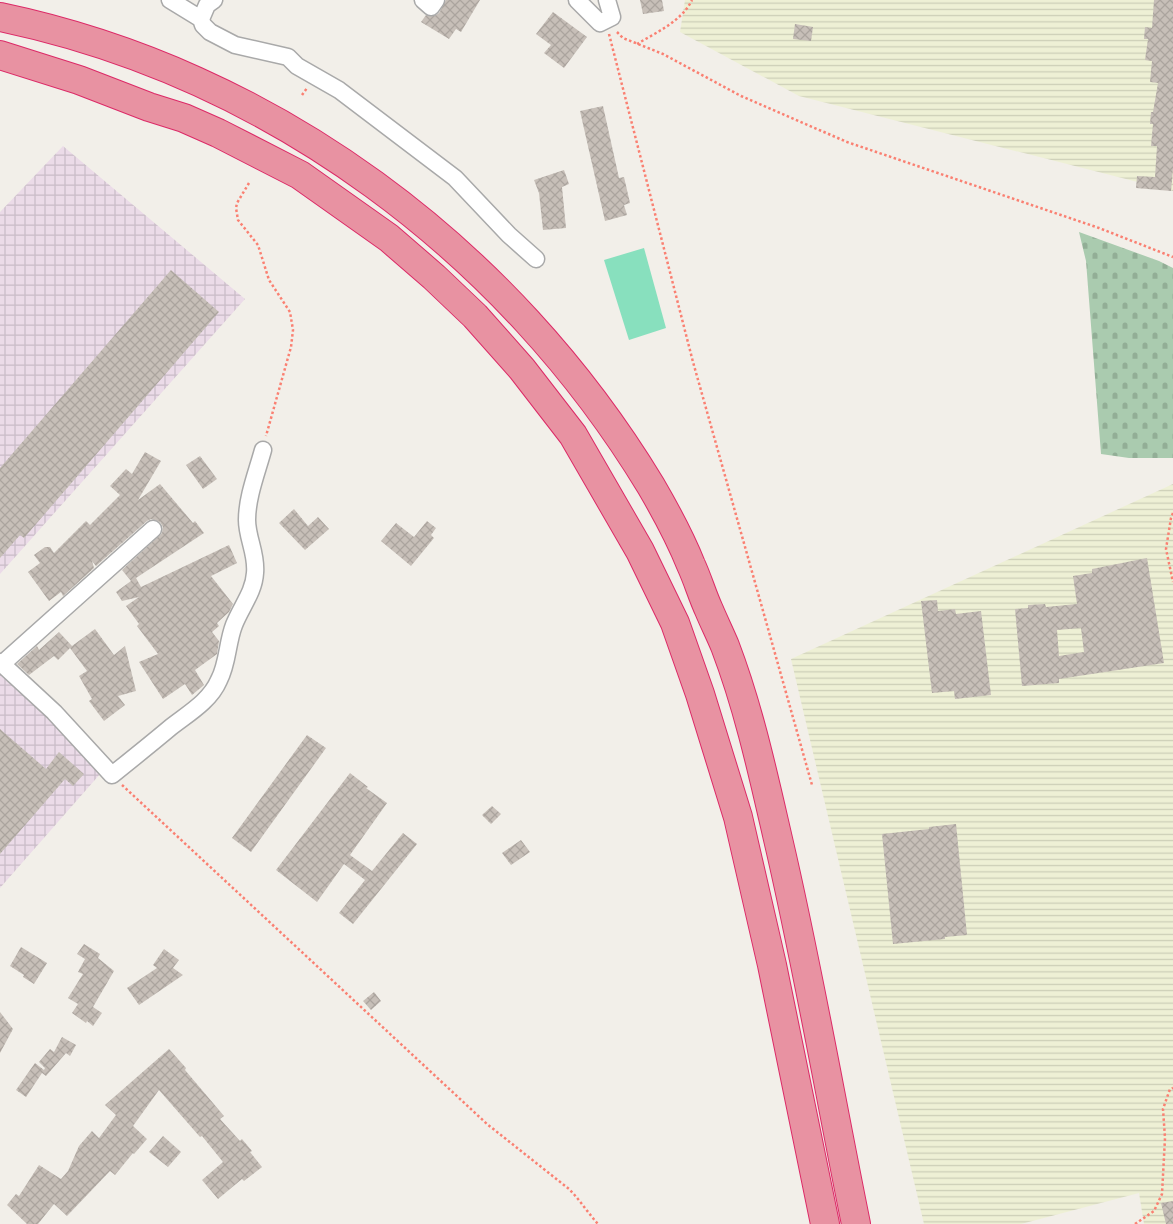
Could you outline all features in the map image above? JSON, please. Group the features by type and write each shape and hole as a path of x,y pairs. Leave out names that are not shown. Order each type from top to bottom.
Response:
{"highway":[{"path":"0,17 78,37 172,71 258,110 338,159 374,184 448,242 482,274 523,316 576,379 603,415 652,488 690,561 724,646 746,709 757,746 797,920 856,1224"},
{"path":"0,55 79,80 149,107 184,118 218,133 300,175 389,238 441,283 475,316 516,362 573,435 608,493 648,567 675,623 700,694 738,816 772,966 825,1224"}],"street":[{"path":"170,0 201,19"},
{"path":"214,0 207,6 201,19 202,25 210,32 235,45 288,58 297,66 339,90 455,178 509,235 536,259"},
{"path":"423,0 430,7 436,0"},
{"path":"577,0 600,23 612,17 607,0"},
{"path":"153,528 1,663 54,712 112,775 206,699 220,678 230,636 252,588 255,573 254,555 247,519 263,450"}],"path":[{"path":"637,44 669,25 688,8 692,0"},
{"path":"606,20 623,38 663,54 742,96 847,142 1099,228 1173,257"},
{"path":"606,20 692,362 812,785"},
{"path":"249,183 237,203 238,220 258,245 269,280 290,312 293,330 291,347 263,450"},
{"path":"1173,513 1166,549 1173,582"},
{"path":"112,775 134,798 487,1124 569,1189 598,1224"},
{"path":"1135,1224 1154,1211 1162,1194 1165,1138 1163,1109 1170,1090 1173,1088"}],"shaded area":[{"path":"63,146 245,299 0,574 0,212"},
{"path":"0,670 108,765 0,888"}],"green space":[{"path":"685,0 1173,0 1173,191 799,96 680,32"},
{"path":"1079,232 1159,261 1173,268 1173,458 1129,458 1101,454 1086,261"},
{"path":"644,248 666,328 629,340 604,260"},
{"path":"1173,484 1173,1224 1144,1224 1139,1193 1021,1224 924,1224 791,659"}],"building":[{"path":"446,0 480,0 461,32 456,29 449,39 421,22 426,15 434,16 439,13"},
{"path":"640,0 662,0 664,11 643,14"},
{"path":"1154,0 1173,0 1173,169 1171,191 1136,188 1137,176 1155,177 1157,146 1151,146 1153,124 1150,124 1158,83 1150,82 1152,61 1145,60 1148,39 1144,39 1145,27 1152,28"},
{"path":"553,12 587,37 564,68 544,53 551,45 536,34"},
{"path":"795,24 813,27 811,41 793,39"},
{"path":"603,106 619,178 624,177 630,203 624,205 627,215 605,221 580,111"},
{"path":"564,170 569,184 562,187 566,228 543,230 539,193 534,180"},
{"path":"171,270 219,312 24,538 20,535 0,558 0,468"},
{"path":"145,452 161,461 138,500 160,484 193,523 195,521 204,533 136,578 141,587 229,545 237,563 211,576 233,604 229,612 217,623 219,626 212,632 219,641 217,654 195,670 204,685 192,695 185,684 163,699 139,662 158,654 137,626 139,624 126,606 139,597 122,601 116,592 131,581 122,570 162,533 163,527 160,522 151,519 147,521 96,566 92,561 94,568 63,596 61,592 49,601 28,572 40,563 34,555 45,547 50,547 54,553 86,521 90,525 120,495 110,486 126,469 132,474"},
{"path":"200,456 217,479 203,489 186,465"},
{"path":"294,509 308,526 318,517 329,529 305,550 279,523"},
{"path":"427,521 436,528 431,535 434,538 411,566 381,541 396,523 414,537"},
{"path":"1147,558 1164,663 1059,679 1059,683 1022,686 1015,609 1028,608 1028,605 1045,604 1046,607 1077,604 1073,576 1092,573 1092,569","holes":["1081,628 1084,652 1059,656 1057,630"]},
{"path":"937,600 938,611 955,609 956,614 981,611 991,695 955,699 954,691 932,693 921,601"},
{"path":"95,629 114,655 125,646 136,691 118,696 125,705 104,721 89,701 92,699 79,676 87,671 70,648 58,660 54,656 29,675 17,664 37,646 39,650 59,632 72,646"},
{"path":"0,729 46,769 59,752 84,774 73,786 65,779 0,854"},
{"path":"307,735 326,748 251,852 232,838"},
{"path":"350,773 368,787 366,788 387,803 350,855 372,871 403,833 417,844 353,924 339,913 365,880 344,864 317,902 276,870"},
{"path":"492,806 501,814 491,824 482,815"},
{"path":"956,824 967,935 893,944 882,834"},
{"path":"521,840 530,852 511,865 502,853"},
{"path":"84,944 100,954 98,958 114,971 93,1007 102,1013 93,1026 72,1013 78,1004 68,998 83,974 78,972 85,959 77,954"},
{"path":"21,947 47,963 34,984 10,966"},
{"path":"164,949 179,960 173,968 183,975 139,1005 127,988 157,968 153,965"},
{"path":"374,992 381,1001 371,1010 363,1001"},
{"path":"0,1012 13,1029 0,1053"},
{"path":"62,1037 76,1045 70,1056 66,1053 46,1076 42,1073 26,1097 16,1090 35,1063 44,1070 45,1068 39,1062 50,1049 54,1052"},
{"path":"169,1049 224,1116 220,1119 240,1141 242,1139 262,1167 244,1181 242,1179 218,1199 202,1180 223,1162 202,1136 200,1137 159,1090 133,1126 147,1139 115,1175 110,1171 67,1216 54,1204 38,1224 27,1224 7,1205 16,1194 19,1196 39,1165 61,1179 68,1171 79,1146 92,1131 99,1138 116,1115 105,1105"},
{"path":"163,1136 181,1152 168,1167 149,1152"},
{"path":"1173,1201 1173,1224 1166,1224 1161,1203"}]}
